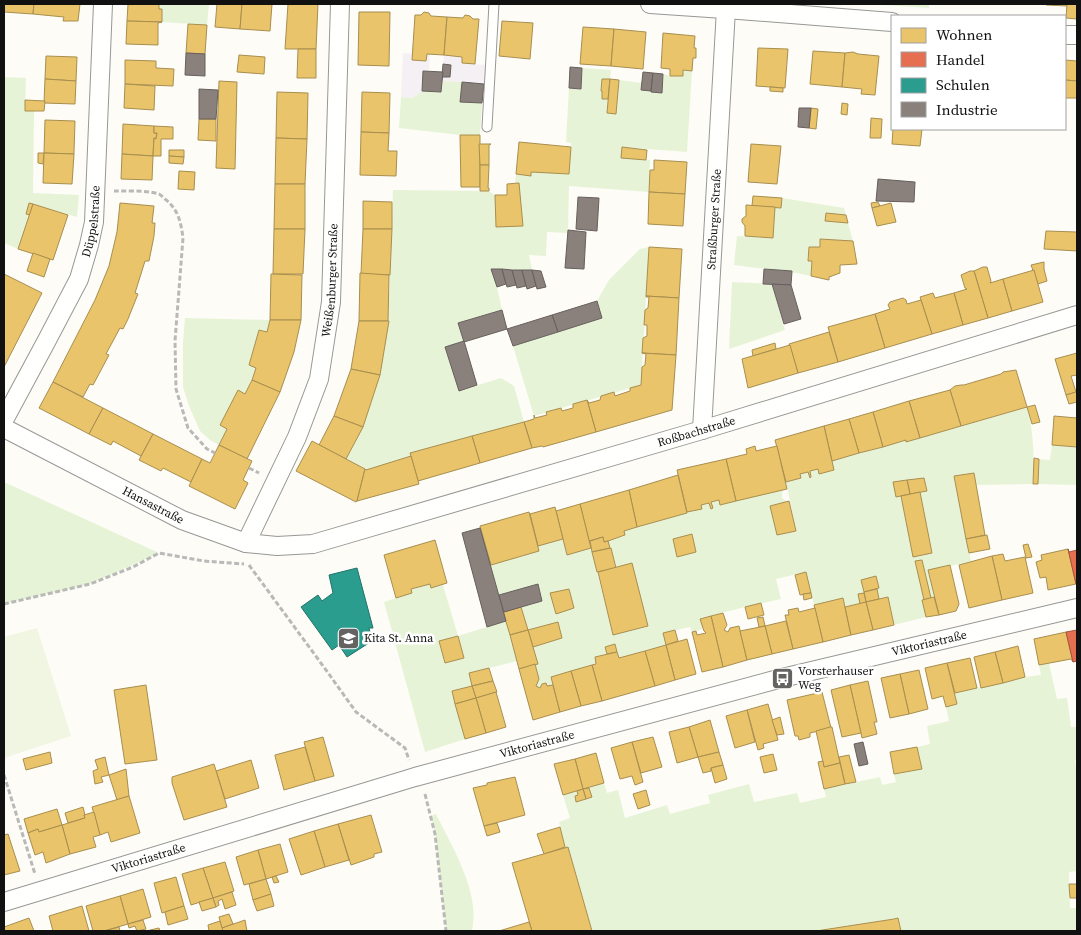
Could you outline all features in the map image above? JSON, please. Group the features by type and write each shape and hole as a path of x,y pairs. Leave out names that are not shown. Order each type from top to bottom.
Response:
{"street":[{"name":"Düppelstraße","path":"4,420 79,279 94,222 103,4"},
{"name":"Weißenburger Straße","path":"246,542 297,437 319,379 331,302 340,4"},
{"path":"650,4 891,22"},
{"name":"Straßburger Straße","path":"702,430 726,9"},
{"name":"Roßbachstraße","path":"313,544 702,430 1077,315"},
{"name":"Hansastraße","path":"4,428 182,520 246,542 277,546 313,544"},
{"name":"Viktoriastraße","path":"4,902 418,776 782,678 1077,608"}],"lane":[{"path":"487,127 494,4"}],"path":[{"path":"96,193 132,191 160,194 171,203 178,213 182,225 183,238 175,341 176,389 188,428 207,449 215,453"},
{"path":"4,604 90,584 133,567 159,553 204,561 249,565 257,563"},
{"path":"249,565 356,712 405,748 418,776 435,834 446,931"},
{"path":"4,775 40,892"}],"shaded area":[{"path":"403,53 430,55 429,71 423,71 422,91 413,98 401,97"},
{"path":"444,55 462,57 462,63 486,65 484,84 442,81 442,77 450,77 451,65 443,64"}],"green space":[{"path":"159,4 209,4 207,25 162,22 162,9 159,9"},
{"path":"867,4 929,4 929,8"},
{"path":"582,68 611,70 610,79 602,79 601,91 602,99 608,99 607,113 616,114 619,80 642,83 641,90 662,93 663,74 682,76 683,70 692,71 687,152 622,147 646,160 650,160 649,192 569,186 568,233 547,232 546,256 529,255 532,270 492,269 502,310 458,323 464,341 445,347 459,391 501,378 514,386 524,422 411,453 411,456 366,470 346,459 363,427 380,375 388,321 393,190 489,191 495,195 496,226 522,226 519,184 515,183 516,174 530,175 531,172 569,174 571,143 566,142 569,88 581,89"},
{"path":"4,77 26,78 25,110 34,111 33,193 79,195 77,217 29,203 26,214 30,215 18,249 4,243"},
{"path":"442,81 462,82 461,102 482,103 480,135 460,135 399,128 401,97 413,98 422,91 441,92"},
{"path":"782,198 844,208 846,215 826,213 825,221 848,223 853,241 821,239 820,247 809,247 808,260 812,261 811,276 734,265 737,236 773,238 775,208 781,208"},
{"path":"649,247 641,385 534,416 513,346 601,318 597,301 609,280 640,249"},
{"path":"732,282 772,284 785,330 729,349"},
{"path":"185,318 270,320 267,332 259,330 249,365 256,368 245,394 238,390 220,425 227,429 219,445 200,431 183,387"},
{"path":"1027,407 1032,436 1033,484 976,485 974,473 954,476 971,561 928,570 934,597 931,598 922,560 915,561 926,617 894,625 888,597 879,599 876,576 861,580 864,593 858,595 860,604 845,607 842,598 814,605 806,572 776,579 781,599 701,618 703,629 692,632 690,627 663,633 666,645 619,658 615,644 605,647 607,654 595,657 596,664 551,677 553,685 547,686 545,683 540,688 536,686 539,679 533,647 562,638 558,622 528,630 521,607 542,601 538,584 499,595 490,564 539,551 538,546 563,539 567,555 591,548 613,635 647,627 632,564 616,568 608,541 625,536 624,531 687,513 678,475 687,512 702,509 701,505 719,500 784,489 782,498 787,502 778,535 796,530 786,482 801,478 800,474 808,472 810,478 810,471 818,469 819,473 834,470 832,461 906,440 907,442","holes":["924,478 927,491 920,492 932,553 914,557 901,496 896,496 894,482","692,534 696,552 677,557 673,539","569,589 574,608 556,613 550,594"]},
{"path":"1052,445 1077,447 1077,485 1038,484 1039,459 1050,460"},
{"path":"4,482 159,553 90,584 4,604"},
{"path":"430,584 432,588 443,585 458,636 506,621 517,661 469,673 472,686 452,691 465,739 425,752 384,602 412,593 411,589","holes":["458,636 464,658 446,663 439,641"]},
{"path":"37,628 71,736 4,758 4,637"},
{"path":"1049,663 1057,699 1067,698 1071,727 1077,727 1077,760 1075,760 1077,769 1077,871 1069,872 1070,908 1077,908 1077,931 901,931 898,918 816,931 592,931 568,847 565,847 559,822 570,818 563,795 577,791 578,795 575,796 576,802 592,797 589,788 604,783 607,793 618,790 625,818 667,805 670,814 710,803 708,795 749,784 754,802 797,793 800,803 826,797 824,789 880,777 882,785 896,782 894,774 921,769 917,747 930,744 927,726 949,721 946,707 957,704 954,693 1041,675 1039,665"},
{"path":"436,814 457,856 469,886 474,916 472,931 446,931 435,834 431,816"}],"building: Wohnen":[{"path":"4,4 34,4 33,14 4,12"},
{"path":"34,4 80,4 78,21 63,21 64,17 33,14"},
{"path":"128,4 159,4 159,9 162,9 162,22 127,21"},
{"path":"217,4 242,4 240,29 215,27"},
{"path":"242,4 272,4 270,31 240,29"},
{"path":"288,4 318,4 316,49 285,49"},
{"path":"1067,4 1067,6 1046,5"},
{"path":"1067,4 1077,4 1077,19 1066,18"},
{"path":"359,12 390,12 389,66 358,65"},
{"path":"424,12 429,13 431,16 447,17 444,55 427,54 426,61 412,60 415,15 421,15"},
{"path":"465,15 473,19 479,19 475,64 462,63 462,57 444,55 447,17 463,18"},
{"path":"127,21 162,22 158,23 158,45 126,44"},
{"path":"502,21 533,23 530,59 499,56"},
{"path":"188,24 207,25 205,54 186,53"},
{"path":"583,27 614,29 611,66 580,64"},
{"path":"614,29 646,32 643,69 611,66"},
{"path":"663,33 695,36 694,48 696,48 696,58 693,58 692,71 683,70 683,76 670,76 670,69 661,68"},
{"path":"758,48 788,49 785,88 756,86"},
{"path":"298,49 316,49 316,78 297,78"},
{"path":"813,51 845,53 842,87 810,84"},
{"path":"853,52 879,56 875,95 861,94 862,89 842,87 845,53"},
{"path":"239,55 265,57 264,74 237,72"},
{"path":"46,56 77,57 76,81 45,79"},
{"path":"125,60 156,61 156,68 174,69 173,86 125,84"},
{"path":"1066,60 1077,61 1077,81 1066,80"},
{"path":"45,79 76,81 75,104 44,103"},
{"path":"602,79 610,79 608,99 602,99"},
{"path":"610,79 619,80 616,114 607,113"},
{"path":"1066,80 1077,81 1077,98 1066,98"},
{"path":"219,81 237,82 235,169 216,168"},
{"path":"125,84 155,86 154,110 124,108"},
{"path":"770,87 783,88 783,92 770,91"},
{"path":"277,92 308,93 307,139 276,138"},
{"path":"362,92 390,93 389,133 361,132"},
{"path":"25,100 45,101 44,111 25,111"},
{"path":"842,103 848,104 847,115 841,114"},
{"path":"811,108 818,109 816,129 809,128"},
{"path":"871,118 882,119 881,138 870,138"},
{"path":"199,119 216,119 216,141 198,140"},
{"path":"45,120 75,121 74,154 44,153"},
{"path":"123,124 154,126 154,133 157,133 156,139 154,138 153,156 122,154"},
{"path":"154,126 173,127 173,139 161,139 161,156 153,156 154,138 156,139 157,133 154,133"},
{"path":"893,130 922,130 920,146 892,144"},
{"path":"361,132 389,133 388,151 397,151 396,176 360,175"},
{"path":"460,135 480,135 480,187 461,187"},
{"path":"276,138 307,139 305,184 275,184"},
{"path":"519,142 571,147 569,174 531,172 531,176 516,174"},
{"path":"479,144 491,144 489,145 489,165 480,165"},
{"path":"751,144 781,146 777,184 748,182"},
{"path":"622,147 647,150 646,160 621,158"},
{"path":"169,150 184,150 184,157 169,156"},
{"path":"38,153 44,153 43,164 38,163"},
{"path":"44,153 74,154 72,184 43,183"},
{"path":"122,154 153,156 152,180 121,179"},
{"path":"169,156 184,157 183,164 169,163"},
{"path":"654,160 687,162 685,194 649,192 650,170 654,170"},
{"path":"480,165 489,165 489,191 480,191"},
{"path":"179,171 195,172 194,190 178,189"},
{"path":"519,183 523,226 496,227 495,195 507,195 507,184"},
{"path":"275,184 305,184 305,229 274,229"},
{"path":"649,192 685,194 683,226 648,224"},
{"path":"753,196 782,198 781,208 752,206"},
{"path":"363,201 392,202 392,229 363,229"},
{"path":"878,202 880,206 872,208 871,203"},
{"path":"29,203 33,204 30,215 26,214"},
{"path":"120,203 154,206 152,223 155,223 154,236 149,261 145,261 135,293 138,294 128,319 123,329 120,328 106,354 109,355 93,385 90,384 83,397 53,382 95,300 109,266 117,232"},
{"path":"891,203 896,222 877,226 872,208"},
{"path":"33,204 68,215 53,260 18,249"},
{"path":"746,205 775,207 773,238 745,236 745,226 742,219 746,216"},
{"path":"826,213 846,215 848,223 825,221"},
{"path":"274,229 305,229 303,274 273,274"},
{"path":"363,229 392,229 390,275 361,274"},
{"path":"1046,231 1077,232 1077,251 1044,249"},
{"path":"820,239 853,241 857,264 840,265 840,273 829,277 829,280 811,276 812,261 808,261 809,247 820,247"},
{"path":"649,247 682,249 679,298 646,296"},
{"path":"33,253 50,259 44,277 27,271"},
{"path":"1044,262 1047,281 1038,284 1031,265"},
{"path":"987,267 990,283 1003,279 1012,311 988,318 974,271"},
{"path":"1034,270 1043,302 1012,311 1003,279"},
{"path":"974,271 988,318 963,325 954,293 967,289 961,275"},
{"path":"360,273 389,275 388,321 359,321"},
{"path":"4,274 42,293 4,367"},
{"path":"271,274 302,275 301,320 270,320"},
{"path":"933,293 935,298 954,293 963,325 932,334 920,297"},
{"path":"646,296 679,298 676,355 642,353 643,338 647,336 647,325 644,325 645,310 648,308 649,297"},
{"path":"903,298 907,304 921,300 932,334 885,348 875,314 890,309 888,305 890,302"},
{"path":"875,314 885,348 838,362 828,327"},
{"path":"270,320 301,320 294,352 280,392 252,380 256,368 249,365 259,330 267,332"},
{"path":"359,321 389,321 380,375 351,369"},
{"path":"829,332 838,362 798,373 789,344"},
{"path":"775,343 776,349 753,356 752,350"},
{"path":"790,345 798,373 748,388 742,359"},
{"path":"642,353 676,355 672,410 596,432 587,400 589,403 600,400 601,396 614,392 615,396 630,391 630,388 641,385 642,367 645,365 646,354"},
{"path":"1077,353 1077,375 1071,376 1076,392 1066,395 1055,359"},
{"path":"351,369 380,375 363,427 334,416"},
{"path":"1016,370 1027,407 961,426 950,390 955,386"},
{"path":"252,380 280,392 247,459 219,445 227,429 220,425 238,390 245,394"},
{"path":"53,382 103,408 89,434 39,408"},
{"path":"950,390 961,426 920,438 909,401"},
{"path":"1077,392 1077,402 1069,404 1066,395"},
{"path":"587,400 596,432 543,447 532,448 524,422 534,419 534,415 535,418 547,415 546,412 561,408 562,411 573,408 573,404"},
{"path":"909,401 920,438 883,447 873,412"},
{"path":"1035,405 1040,422 1032,424 1027,407"},
{"path":"103,408 153,434 141,456 113,441 111,445 89,434"},
{"path":"873,412 883,447 859,453 849,419"},
{"path":"334,416 363,427 346,459 319,445"},
{"path":"1054,416 1077,418 1077,447 1052,445"},
{"path":"849,419 859,453 832,461 824,426"},
{"path":"524,422 532,448 480,463 472,436"},
{"path":"824,426 834,470 819,474 818,469 810,471 810,478 808,472 800,474 801,478 786,482 775,440"},
{"path":"153,434 202,459 191,482 163,468 161,471 139,460"},
{"path":"472,436 480,463 418,481 410,453"},
{"path":"312,441 365,469 356,502 296,471"},
{"path":"219,445 252,461 243,480 248,483 235,509 189,486 202,459 210,463"},
{"path":"755,446 756,451 777,446 787,489 736,501 726,459 747,454 746,449"},
{"path":"411,456 419,484 357,501 365,469"},
{"path":"1034,458 1039,459 1038,484 1033,484"},
{"path":"726,459 736,501 720,505 719,500 711,502 713,508 711,509 709,503 701,505 702,509 687,512 677,470"},
{"path":"974,473 985,535 966,539 954,476"},
{"path":"678,475 687,513 637,527 629,490"},
{"path":"924,478 927,491 910,494 907,480"},
{"path":"907,480 910,494 896,497 893,482"},
{"path":"629,490 637,527 624,531 625,535 608,541 604,542 603,537 589,541 580,504"},
{"path":"920,492 932,553 913,557 901,496"},
{"path":"789,501 796,531 777,535 770,506"},
{"path":"580,504 591,548 567,555 556,511"},
{"path":"555,507 563,539 538,546 530,514"},
{"path":"529,512 539,551 491,565 480,526"},
{"path":"692,534 696,552 677,557 673,539"},
{"path":"987,535 990,549 969,553 966,539"},
{"path":"603,537 604,542 608,541 610,548 592,552 590,541"},
{"path":"435,540 447,583 431,588 430,584 411,589 412,593 396,598 384,555"},
{"path":"1028,544 1032,557 1026,558 1023,545"},
{"path":"611,548 616,568 597,572 592,552"},
{"path":"1068,549 1076,584 1048,590 1046,577 1040,578 1036,562 1042,560 1041,555"},
{"path":"1003,554 1005,561 1025,557 1033,593 1002,600 992,556"},
{"path":"992,556 1002,600 969,608 959,565"},
{"path":"922,560 931,598 924,600 915,561"},
{"path":"632,563 648,626 613,635 598,572"},
{"path":"950,565 959,604 956,611 939,615 928,570"},
{"path":"806,572 811,593 800,595 795,575"},
{"path":"876,576 879,588 864,592 861,580"},
{"path":"569,589 574,608 556,614 550,593"},
{"path":"877,589 879,599 866,602 864,592"},
{"path":"811,593 812,598 804,600 803,594"},
{"path":"864,593 866,602 860,604 858,594"},
{"path":"888,597 894,625 873,630 866,602"},
{"path":"934,597 939,615 926,617 922,600"},
{"path":"843,598 851,635 823,642 814,605"},
{"path":"866,602 873,630 851,635 845,607"},
{"path":"761,603 764,615 748,619 745,607"},
{"path":"521,607 528,630 510,635 503,612"},
{"path":"798,608 799,612 815,608 823,642 793,649 785,615 789,615 788,610"},
{"path":"723,613 727,625 724,630 728,632 730,628 739,626 747,660 723,667 711,616"},
{"path":"711,616 723,667 702,672 692,632 696,631 697,635 706,633 700,619"},
{"path":"763,617 765,626 759,627 757,618"},
{"path":"786,621 793,649 772,654 765,626"},
{"path":"558,622 562,638 533,647 528,630"},
{"path":"765,626 772,654 747,660 740,631"},
{"path":"528,630 538,664 519,669 510,635"},
{"path":"675,630 678,641 666,645 663,633"},
{"path":"1066,632 1073,662 1071,659 1039,665 1034,639"},
{"path":"458,636 464,658 445,663 439,641"},
{"path":"687,639 696,674 675,680 666,645"},
{"path":"615,644 617,652 607,654 605,647"},
{"path":"666,645 675,680 655,686 645,651"},
{"path":"1018,646 1025,677 1003,683 995,652"},
{"path":"645,651 655,686 602,701 592,665 596,664 595,657 617,652 619,658"},
{"path":"995,652 1003,683 981,688 974,657"},
{"path":"970,658 977,688 955,693 947,663"},
{"path":"947,663 957,704 946,707 943,696 932,699 925,668"},
{"path":"535,664 539,679 536,686 540,688 542,684 546,683 547,686 553,685 560,712 533,720 519,669"},
{"path":"592,665 602,701 581,706 571,671"},
{"path":"489,668 493,681 472,686 469,673"},
{"path":"919,670 928,709 909,714 900,674"},
{"path":"571,671 581,706 560,712 551,677"},
{"path":"900,674 909,714 890,718 881,678"},
{"path":"493,681 497,692 476,698 472,686"},
{"path":"868,681 877,722 874,722 877,734 862,738 850,685"},
{"path":"146,685 157,760 125,764 114,690"},
{"path":"850,685 861,733 842,737 831,690"},
{"path":"472,686 476,698 455,704 452,691"},
{"path":"496,692 506,727 486,733 476,698"},
{"path":"822,692 831,728 810,733 810,737 799,740 798,736 795,736 787,700"},
{"path":"476,698 486,733 465,739 455,704"},
{"path":"768,704 778,740 763,744 764,748 758,750 747,710"},
{"path":"747,710 755,742 735,748 726,716"},
{"path":"780,717 784,734 777,735 772,720"},
{"path":"710,720 719,752 698,757 689,727"},
{"path":"689,727 698,757 677,763 669,732"},
{"path":"832,727 840,763 824,767 816,731"},
{"path":"323,737 334,776 315,781 304,742"},
{"path":"653,737 662,767 641,773 632,742"},
{"path":"632,742 643,782 635,785 632,776 620,779 611,748"},
{"path":"305,747 315,781 284,790 275,755"},
{"path":"917,747 922,769 894,774 890,752"},
{"path":"50,752 52,763 26,770 23,759"},
{"path":"719,752 723,765 711,768 711,771 703,773 698,757"},
{"path":"596,753 604,783 583,789 575,759"},
{"path":"773,754 777,770 764,773 760,757"},
{"path":"849,755 856,782 845,784 839,757"},
{"path":"105,757 109,775 101,777 103,782 95,784 93,771 98,769 95,760"},
{"path":"575,759 583,789 563,795 554,764"},
{"path":"251,760 259,788 225,799 216,771"},
{"path":"823,761 824,767 840,763 845,784 824,789 818,762"},
{"path":"214,764 227,807 184,820 172,783 172,777"},
{"path":"723,765 727,779 715,783 711,768"},
{"path":"126,769 129,796 117,800 109,775"},
{"path":"515,777 525,815 484,826 473,788"},
{"path":"589,788 592,797 586,799 583,789"},
{"path":"583,789 586,799 576,802 575,796 578,795 577,791"},
{"path":"646,790 650,805 638,809 633,794"},
{"path":"129,796 140,833 111,842 108,832 100,835 92,807"},
{"path":"83,807 85,818 68,823 65,813"},
{"path":"57,809 62,825 39,832 38,829 28,833 24,819"},
{"path":"94,812 100,835 93,837 96,847 70,854 62,825 85,818 84,815"},
{"path":"371,815 382,852 374,854 374,857 351,865 338,824"},
{"path":"497,823 500,832 487,836 484,826"},
{"path":"338,824 349,860 325,867 314,831"},
{"path":"62,825 70,854 46,863 43,852 35,855 28,833 38,829 39,832"},
{"path":"560,827 565,847 544,854 537,834"},
{"path":"314,831 325,867 301,875 289,839"},
{"path":"8,834 20,871 4,875 4,835"},
{"path":"280,844 288,872 266,879 258,850"},
{"path":"568,847 592,931 532,931 512,863"},
{"path":"258,850 266,879 244,885 236,857"},
{"path":"225,862 234,891 213,898 203,868"},
{"path":"203,868 213,898 191,905 182,874"},
{"path":"276,876 279,882 274,883 272,877"},
{"path":"176,877 184,906 162,913 154,883"},
{"path":"266,879 271,894 253,900 249,884"},
{"path":"1069,884 1077,884 1077,898 1070,898"},
{"path":"143,889 151,917 128,924 120,896"},
{"path":"232,892 236,905 225,909 222,899 218,901 219,905 216,907 213,898"},
{"path":"271,894 274,906 257,911 253,900"},
{"path":"120,896 128,924 104,931 93,931 86,906"},
{"path":"213,898 216,907 202,911 199,902"},
{"path":"82,906 89,931 53,931 49,916"},
{"path":"184,906 188,919 168,925 165,912"},
{"path":"229,914 233,924 222,928 219,917"},
{"path":"29,918 34,931 4,931 4,927"},
{"path":"898,918 901,931 816,931 894,919"},
{"path":"143,920 146,929 137,931 135,926 129,928 128,924"},
{"path":"245,920 247,931 223,931 222,928"},
{"path":"220,921 223,931 209,931 208,925"},
{"path":"529,922 532,931 499,931"},
{"path":"119,927 120,931 104,931"},
{"path":"159,928 160,931 146,931"}],"building: Handel":[{"path":"1068,549 1069,552 1077,550 1076,584"},
{"path":"1077,630 1077,661 1073,662 1066,632"}],"building: Schulen":[{"path":"357,568 373,628 369,628 372,641 347,657 339,645 332,650 301,607 318,595 322,601 333,593 329,575"}],"building: Industrie":[{"path":"186,53 205,54 205,76 185,75"},
{"path":"443,64 451,65 450,77 442,77"},
{"path":"570,67 582,68 581,89 569,88"},
{"path":"423,71 443,72 441,92 422,91"},
{"path":"643,72 653,73 651,91 641,90"},
{"path":"653,73 663,74 662,93 651,92"},
{"path":"462,82 484,84 482,103 460,102"},
{"path":"199,89 218,90 216,119 199,119"},
{"path":"799,108 811,108 809,128 798,127"},
{"path":"878,179 915,182 914,202 876,201"},
{"path":"578,197 599,198 597,231 576,229"},
{"path":"568,230 586,232 584,269 565,268"},
{"path":"491,269 502,269 506,284 497,287"},
{"path":"502,269 512,270 516,285 507,287"},
{"path":"764,269 792,271 791,285 763,284"},
{"path":"512,270 522,270 526,286 517,288"},
{"path":"522,270 532,270 536,286 527,289"},
{"path":"532,270 541,271 546,287 537,289"},
{"path":"772,284 791,285 801,319 784,324"},
{"path":"597,301 602,318 558,332 552,315"},
{"path":"502,310 507,329 464,342 458,323"},
{"path":"552,315 558,332 513,346 507,329"},
{"path":"464,341 477,385 459,391 445,347"},
{"path":"480,528 506,621 487,627 462,533"},
{"path":"538,584 542,601 504,612 499,595"},
{"path":"863,742 868,764 859,766 854,744"}],"place":[{"name":"Kita St. Anna","path":"348,638"},
{"name":"Vorsterhauser Weg","path":"782,678"}]}
